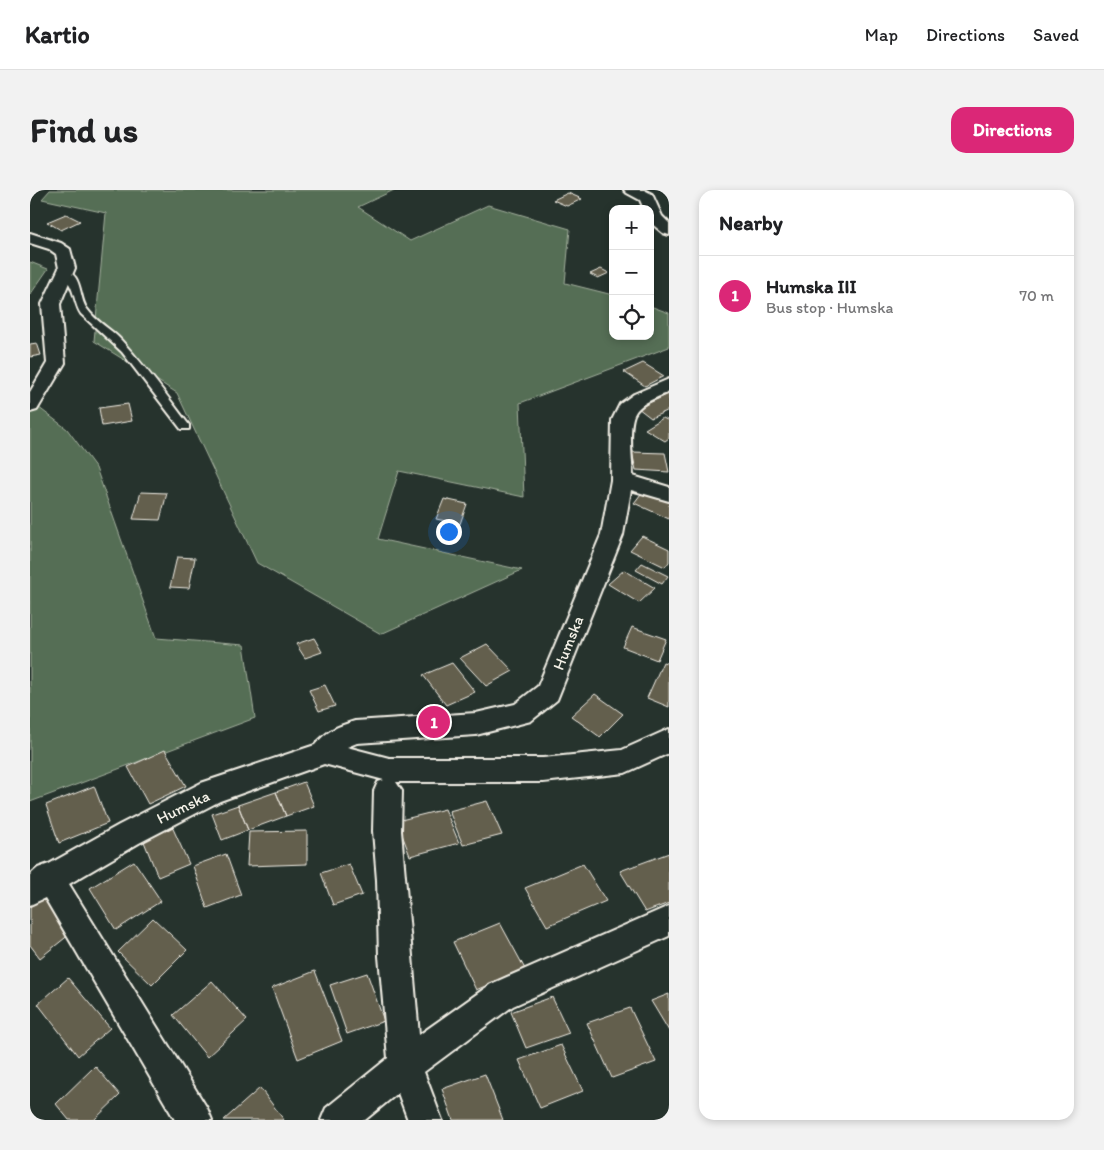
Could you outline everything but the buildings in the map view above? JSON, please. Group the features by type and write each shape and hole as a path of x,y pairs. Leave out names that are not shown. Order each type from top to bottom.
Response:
{"street":[{"path":"632,190 647,197 657,222 669,230"},
{"path":"30,238 55,246 64,252 67,268 51,304 56,363 42,390 30,406"},
{"name":"Humska","path":"195,1120 40,884 129,834 211,792 324,753 336,740 355,732 476,724 522,713 548,693 612,535 622,480 622,420 627,408 641,398 669,385"},
{"path":"622,480 669,494"},
{"path":"324,753 389,770 543,770 625,761 669,740"},
{"path":"388,792 387,831 405,1065 425,1120"},
{"path":"338,1120 405,1065 502,996 669,921"}],"lane":[{"path":"64,274 74,280 76,296 84,312 114,339 139,366 185,427"}],"green space":[{"path":"50,190 394,190 358,207 410,241 488,205 570,229 565,283 609,294 609,340 654,340 654,307 669,313 669,347 520,403 524,497 399,471 378,539 522,570 381,634 257,563 177,393 94,341 106,213 42,199"},
{"path":"30,262 48,269 30,295"},
{"path":"30,401 67,429 96,468 156,638 244,645 255,718 30,802"}],"place":[{"name":"Humska III","path":"434,722"}]}
